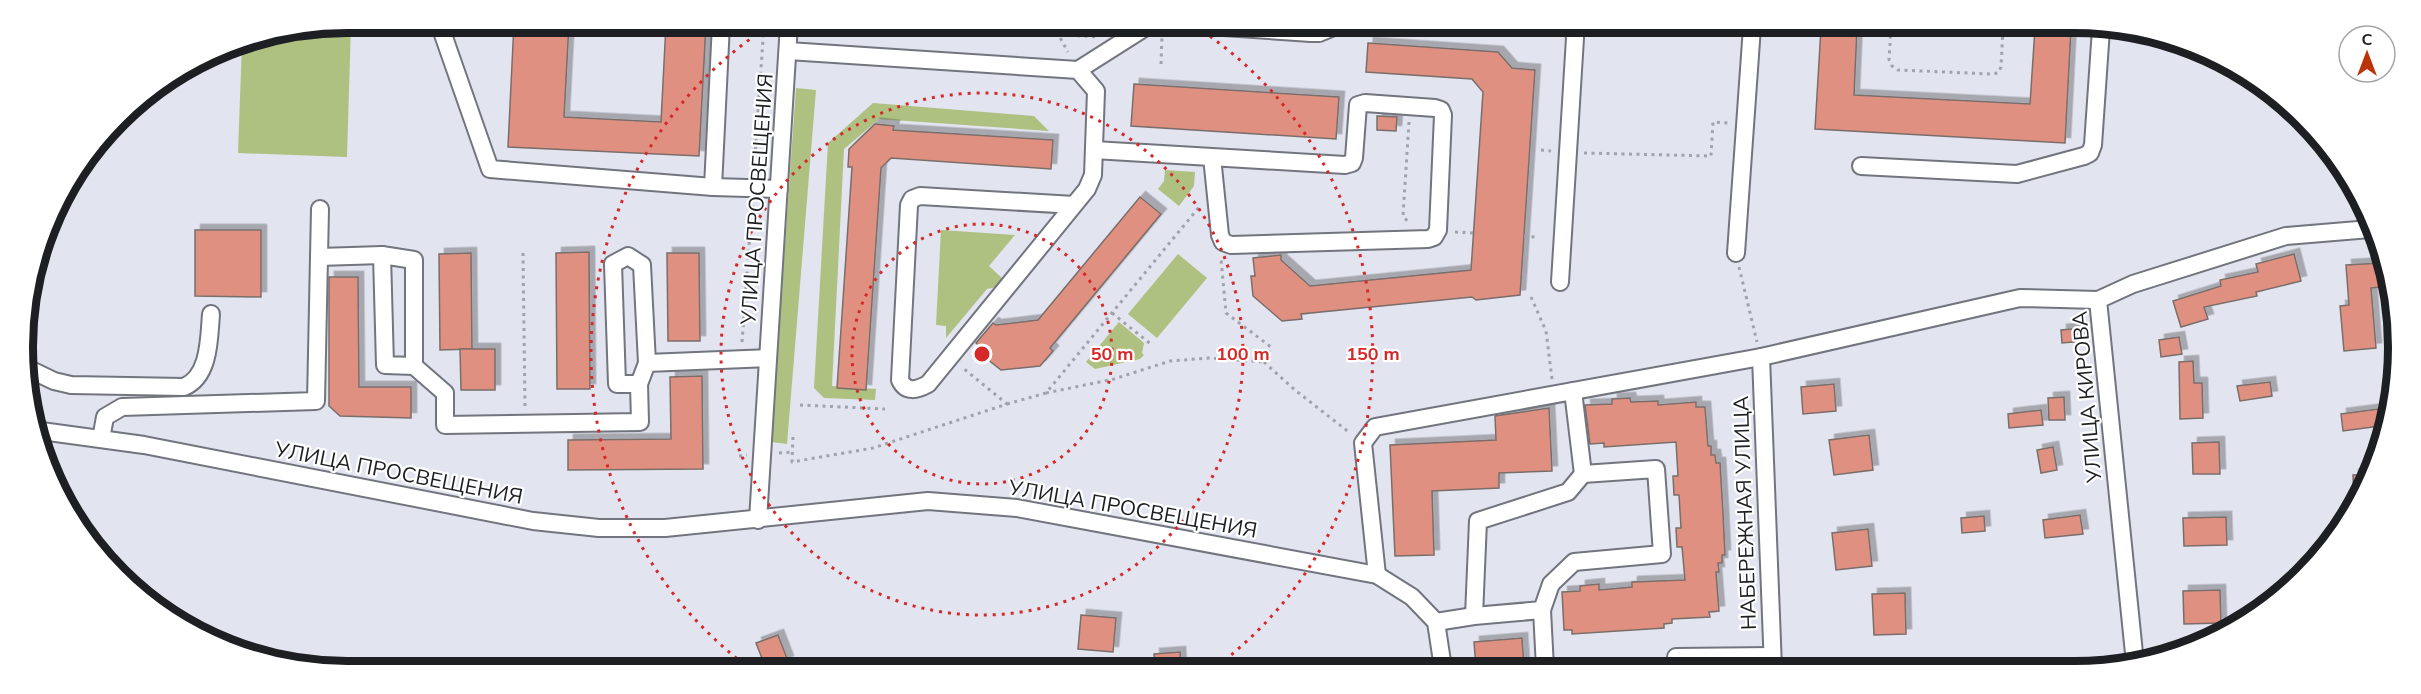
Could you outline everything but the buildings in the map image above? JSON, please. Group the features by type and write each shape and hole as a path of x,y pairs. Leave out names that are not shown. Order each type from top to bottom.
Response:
{"street":[{"path":"442,33 490,169 713,187 779,189"},
{"path":"713,187 721,33"},
{"name":"УЛИЦА ПРОСВЕЩЕНИЯ","path":"758,520 789,33"},
{"path":"788,51 1078,70 1126,39 1146,33"},
{"path":"1560,282 1574,33"},
{"path":"1736,254 1752,33"},
{"path":"1862,166 2017,174 2090,153 2093,145 2100,34"},
{"path":"1074,205 920,196 912,199 909,205 900,368 900,380 903,386 913,390 928,384 1074,205 1090,182 1094,150 1096,91 1078,70"},
{"path":"1094,150 1212,157 1345,165 1352,163 1354,158 1358,105 1365,103 1436,108 1441,110 1443,116 1438,230 1434,237 1424,240 1231,245 1223,242 1220,235 1212,157"},
{"path":"101,439 105,417 122,406 316,401 320,209"},
{"name":"УЛИЦА КИРОВА","path":"2134,655 2098,300 2133,284 2286,236 2365,229"},
{"path":"319,257 382,255 414,260 414,366"},
{"path":"382,255 385,365 414,366 445,393 446,424 640,422 639,384 647,363 642,265 628,256 613,264 617,384 639,384"},
{"path":"1377,575 1363,443 1375,427 1761,357 2020,298 2098,300"},
{"path":"34,372 54,381 71,385 184,387 195,382 204,364 211,314"},
{"name":"НАБЕРЕЖНАЯ УЛИЦА","path":"1761,357 1772,661"},
{"path":"647,363 768,358"},
{"path":"1573,391 1583,474"},
{"name":"УЛИЦА ПРОСВЕЩЕНИЯ","path":"45,432 144,445 533,521 599,528 665,528 928,501 1017,508 1377,575 1412,597 1436,622"},
{"path":"1474,616 1478,521 1568,492 1583,474 1656,469 1662,554 1574,562 1551,584 1542,610 1545,661"},
{"path":"1442,661 1436,622 1542,610"},
{"path":"1676,661 1676,657 1753,661"}],"path":[{"path":"1028,33 1126,39"},
{"path":"1156,33 1161,64"},
{"path":"1891,33 1889,60 1898,70 1991,74 1998,73 2001,67 2003,33"},
{"path":"1059,35 1078,70"},
{"path":"1410,106 1403,216 1424,240"},
{"path":"1541,150 1711,156 1713,122 1730,124"},
{"path":"1046,393 1204,200"},
{"path":"1450,231 1474,232"},
{"path":"1524,236 1535,237"},
{"path":"523,254 525,424"},
{"path":"1736,254 1744,296 1761,357"},
{"path":"1221,256 1226,313 1271,347 1264,362"},
{"path":"1531,297 1546,331 1554,394"},
{"path":"1112,313 1152,345"},
{"path":"793,437 792,462 873,448 1046,393 1114,379 1170,361 1209,358 1264,362 1295,390 1363,443"},
{"path":"957,363 1007,404"},
{"path":"800,405 885,409"},
{"path":"770,454 792,452"}],"green space":[{"path":"351,33 347,157 238,153 242,52 286,39"},
{"path":"796,88 816,90 787,444 771,442"},
{"path":"873,103 1034,116 1049,131 879,119 844,149 832,386 876,389 875,400 824,398 814,388 828,143"},
{"path":"1165,170 1195,172 1194,186 1179,206 1158,189 1164,181"},
{"path":"941,230 1015,235 989,266 1003,279 997,287 987,289 946,338 946,326 936,325"},
{"path":"1178,254 1207,278 1157,338 1128,314"},
{"path":"1119,322 1144,343 1142,353 1144,355 1140,359 1095,369 1086,362"}]}
